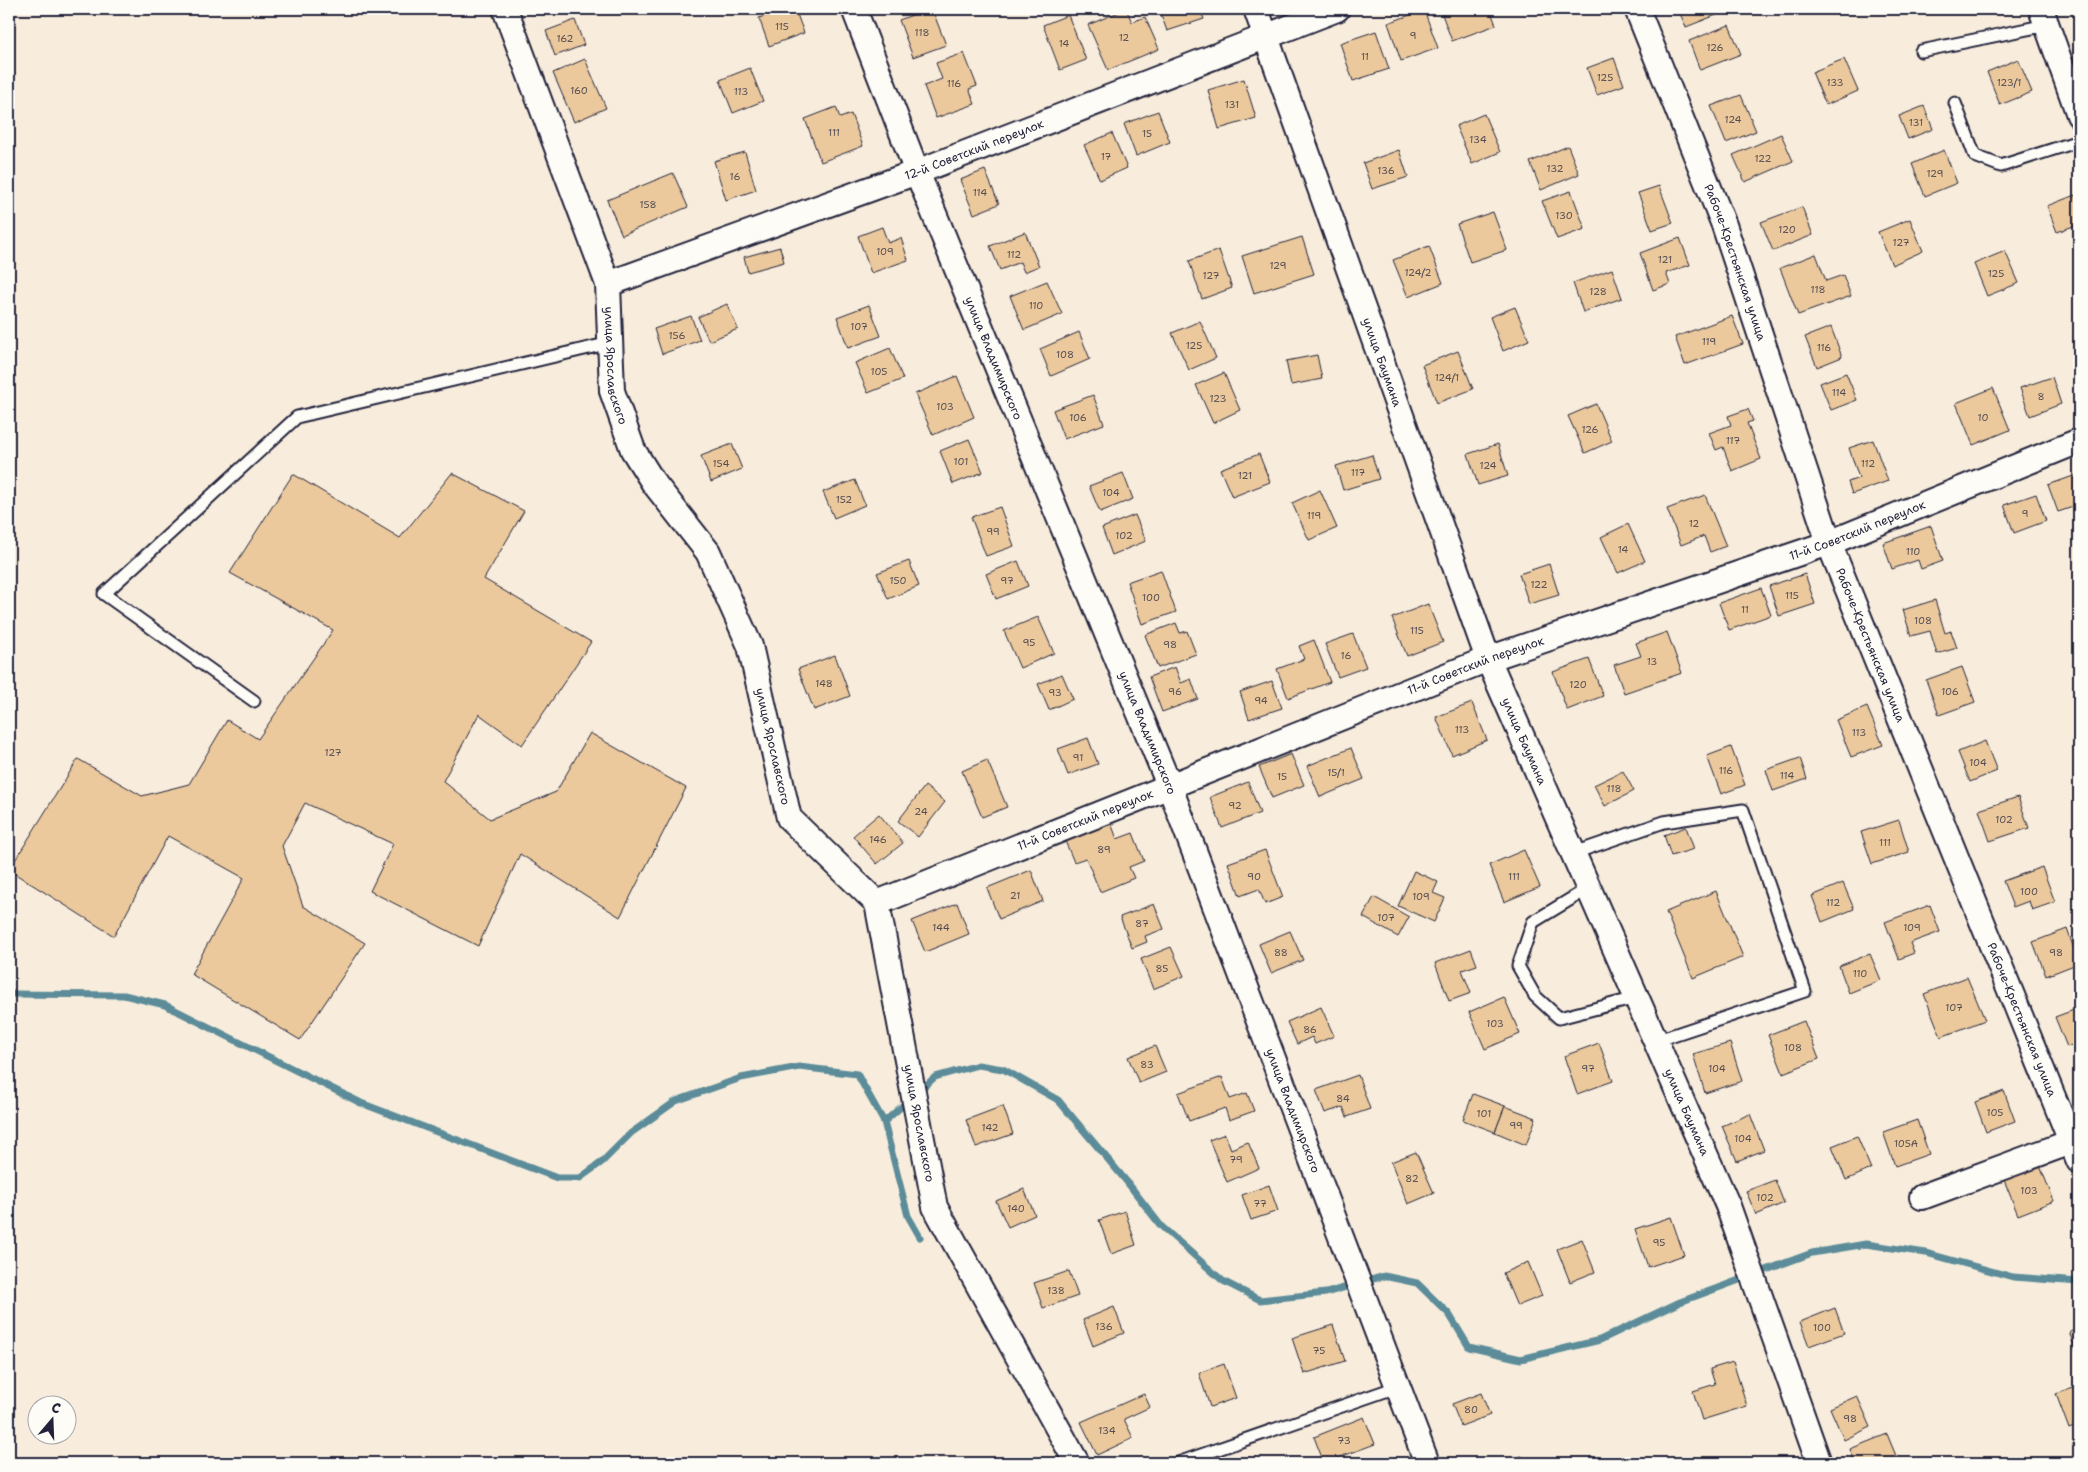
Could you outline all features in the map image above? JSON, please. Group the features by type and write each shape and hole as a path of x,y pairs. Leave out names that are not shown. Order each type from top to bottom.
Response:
{"street":[{"name":"улица Ярославского","path":"505,9 608,284 612,391 633,450 653,482 708,552 750,646 790,818 877,903 935,1207 1076,1463"},
{"name":"улица Владимирского","path":"854,9 917,172 1169,785 1427,1463"},
{"name":"улица Баумана","path":"1256,9 1488,659 1728,1206 1819,1463"},
{"name":"12-й Советский переулок","path":"608,284 917,172 1337,9"},
{"name":"Рабоче-Крестьянская улица","path":"1637,9 1724,225 1829,543 2077,1147"},
{"path":"2044,17 2079,115"},
{"name":"11-й Советский переулок","path":"877,903 1488,659 1829,543 2079,441"},
{"path":"1922,1197 2077,1147"}],"lane":[{"path":"1921,51 2044,17"},
{"path":"1954,103 1975,156 2002,166 2079,141"},
{"path":"254,701 104,594 297,417 610,343"},
{"path":"1574,853 1664,822 1743,810 1805,991 1655,1041"},
{"path":"1589,888 1533,922 1518,966 1535,996 1559,1018 1636,998"},
{"path":"1178,1463 1397,1387"}],"building":[{"path":"786,9 795,9 804,33 769,46 759,18"},
{"path":"932,9 946,45 913,57 899,20"},
{"path":"1126,9 1132,22 1145,17 1159,49 1108,70 1088,25"},
{"path":"1159,9 1200,9 1204,19 1167,31"},
{"path":"1440,9 1490,9 1496,25 1452,41"},
{"path":"1678,9 1716,9 1719,14 1686,27"},
{"path":"1424,10 1438,48 1401,61 1388,23"},
{"path":"1068,15 1086,60 1060,70 1043,25"},
{"path":"575,20 584,45 555,56 546,31"},
{"path":"1729,25 1741,54 1700,70 1689,41"},
{"path":"1376,31 1389,69 1353,81 1340,43"},
{"path":"964,53 977,86 969,89 975,104 936,118 924,86 942,79 936,63"},
{"path":"1614,58 1624,85 1597,95 1587,68"},
{"path":"585,59 606,108 574,122 553,73"},
{"path":"1844,59 1858,91 1826,105 1812,72"},
{"path":"2018,59 2032,92 2000,105 1987,72"},
{"path":"750,68 763,101 733,113 720,80"},
{"path":"1244,79 1256,118 1219,129 1208,90"},
{"path":"1741,95 1756,131 1726,143 1711,106"},
{"path":"1924,106 1933,129 1908,139 1899,116"},
{"path":"836,107 840,118 851,114 863,146 821,162 805,119"},
{"path":"1158,111 1170,142 1136,156 1124,124"},
{"path":"1484,114 1500,152 1472,164 1456,126"},
{"path":"1112,133 1127,168 1100,180 1084,145"},
{"path":"1781,134 1793,161 1745,182 1733,155"},
{"path":"1568,146 1579,174 1541,190 1530,162"},
{"path":"1399,150 1408,177 1372,189 1363,163"},
{"path":"1944,150 1957,183 1925,196 1912,164"},
{"path":"745,152 756,190 726,200 714,161"},
{"path":"985,170 999,204 974,214 960,180"},
{"path":"673,173 688,207 622,235 607,200"},
{"path":"1659,186 1673,223 1652,230 1638,193"},
{"path":"1571,191 1585,229 1557,239 1542,201"},
{"path":"2075,195 2079,206 2079,224 2057,232 2047,206"},
{"path":"1802,207 1813,235 1773,251 1761,222"},
{"path":"1493,212 1507,250 1470,262 1457,224"},
{"path":"1910,219 1923,251 1892,265 1878,232"},
{"path":"882,227 888,243 901,238 908,260 871,273 858,236"},
{"path":"1025,232 1039,266 1024,272 1020,262 1000,270 990,246"},
{"path":"1302,237 1314,274 1254,293 1242,256"},
{"path":"1680,238 1690,265 1666,273 1670,284 1653,290 1640,253"},
{"path":"1429,246 1443,283 1408,297 1393,260"},
{"path":"780,247 784,262 748,272 744,257"},
{"path":"1219,250 1232,288 1202,299 1189,261"},
{"path":"2005,251 2019,283 1987,296 1974,264"},
{"path":"1816,254 1826,281 1843,275 1851,296 1798,315 1780,268"},
{"path":"1612,269 1622,298 1583,312 1573,283"},
{"path":"1047,281 1062,314 1024,330 1010,296"},
{"path":"727,304 738,329 709,341 698,317"},
{"path":"869,305 881,336 848,348 837,317"},
{"path":"1515,307 1529,340 1503,351 1490,317"},
{"path":"691,316 700,340 662,354 654,329"},
{"path":"1732,316 1743,344 1685,365 1675,337"},
{"path":"1200,321 1216,358 1189,370 1172,333"},
{"path":"1831,327 1842,357 1817,367 1805,337"},
{"path":"1079,332 1090,359 1051,376 1040,349"},
{"path":"890,348 903,379 868,393 855,363"},
{"path":"1458,351 1473,389 1437,403 1422,365"},
{"path":"1317,355 1322,379 1291,385 1286,361"},
{"path":"1224,373 1240,410 1213,423 1196,385"},
{"path":"1846,373 1857,400 1831,410 1820,383"},
{"path":"957,376 974,417 933,435 915,394"},
{"path":"2052,377 2061,404 2030,416 2020,388"},
{"path":"1993,388 2010,430 1973,445 1956,403"},
{"path":"1093,395 1104,424 1064,439 1053,410"},
{"path":"1596,404 1612,441 1585,453 1568,416"},
{"path":"1748,409 1753,421 1747,423 1761,459 1732,471 1723,447 1716,450 1709,433 1731,425 1728,416"},
{"path":"969,439 983,472 953,484 940,451"},
{"path":"1873,440 1888,481 1852,494 1848,482 1859,478 1849,448"},
{"path":"732,444 742,469 711,482 701,456"},
{"path":"1498,444 1508,476 1478,485 1468,454"},
{"path":"1259,454 1270,482 1232,497 1220,469"},
{"path":"1372,455 1379,479 1343,490 1336,466"},
{"path":"452,473 524,511 484,579 591,642 522,745 479,714 443,781 490,819 556,792 590,733 686,788 620,917 520,854 478,946 370,891 393,844 305,803 282,846 303,906 365,943 300,1040 191,974 244,878 168,836 114,936 9,870 78,759 142,796 189,784 227,720 258,739 333,630 230,573 293,474 400,538"},
{"path":"1123,473 1133,499 1100,512 1089,486"},
{"path":"2079,474 2079,505 2058,512 2048,485"},
{"path":"855,480 865,505 834,518 823,492"},
{"path":"1320,490 1337,528 1309,540 1292,503"},
{"path":"2036,494 2046,521 2014,533 2004,505"},
{"path":"1705,495 1726,546 1710,552 1704,536 1681,545 1667,509"},
{"path":"1000,507 1014,546 986,556 971,517"},
{"path":"1135,515 1146,541 1112,555 1102,528"},
{"path":"1628,524 1645,561 1618,573 1601,537"},
{"path":"1931,526 1943,561 1921,569 1918,560 1892,569 1883,543"},
{"path":"909,561 919,586 888,599 877,573"},
{"path":"1018,561 1028,586 996,599 986,574"},
{"path":"1549,564 1559,595 1529,604 1519,574"},
{"path":"1161,570 1176,612 1142,624 1127,582"},
{"path":"1805,574 1815,604 1779,616 1769,586"},
{"path":"1761,588 1771,615 1729,630 1719,603"},
{"path":"1935,600 1945,633 1951,631 1957,648 1937,654 1930,631 1911,636 1903,610"},
{"path":"1428,604 1443,642 1407,656 1392,618"},
{"path":"1038,617 1054,653 1020,668 1004,631"},
{"path":"1176,623 1180,633 1187,631 1196,654 1158,668 1145,635"},
{"path":"1667,632 1682,673 1624,693 1614,665 1641,656 1636,643"},
{"path":"1353,634 1366,667 1338,677 1325,644"},
{"path":"1314,640 1330,682 1288,698 1277,669 1304,659 1299,646"},
{"path":"835,655 850,696 814,710 798,669"},
{"path":"1589,659 1603,696 1567,710 1553,672"},
{"path":"1175,667 1181,683 1191,679 1198,699 1162,712 1149,677"},
{"path":"1962,667 1975,702 1939,715 1926,680"},
{"path":"1062,674 1073,699 1049,710 1038,684"},
{"path":"1272,681 1282,708 1249,719 1240,692"},
{"path":"1472,703 1487,740 1452,755 1436,717"},
{"path":"1867,707 1883,745 1851,757 1836,720"},
{"path":"1088,738 1098,764 1068,775 1058,749"},
{"path":"1985,741 1997,771 1970,782 1958,752"},
{"path":"1731,747 1745,785 1721,794 1707,756"},
{"path":"1351,748 1364,779 1320,797 1307,766"},
{"path":"1291,754 1304,785 1272,798 1259,767"},
{"path":"1800,758 1807,779 1773,791 1766,770"},
{"path":"987,760 1007,807 982,817 962,771"},
{"path":"1623,771 1634,791 1605,806 1594,785"},
{"path":"1248,782 1260,813 1222,828 1210,797"},
{"path":"925,786 945,802 918,837 898,821"},
{"path":"2018,797 2029,828 1990,841 1979,810"},
{"path":"879,814 903,843 877,864 853,836"},
{"path":"1899,820 1909,852 1872,864 1861,832"},
{"path":"1111,823 1117,839 1133,833 1144,861 1129,867 1134,878 1100,892 1086,858 1074,862 1065,841"},
{"path":"1686,827 1694,849 1671,856 1664,835"},
{"path":"1265,850 1283,897 1265,904 1259,889 1240,896 1228,863"},
{"path":"1524,850 1540,887 1504,902 1489,865"},
{"path":"2042,867 2055,902 2032,910 2029,901 2013,907 2003,881"},
{"path":"1031,870 1043,901 999,919 987,888"},
{"path":"1414,871 1438,882 1433,893 1445,898 1434,922 1398,906"},
{"path":"1843,883 1854,909 1822,922 1812,896"},
{"path":"1716,891 1743,957 1693,978 1666,912"},
{"path":"1374,897 1409,917 1398,937 1363,917"},
{"path":"957,903 969,934 925,952 912,921"},
{"path":"1154,904 1164,929 1145,936 1147,942 1132,948 1120,917"},
{"path":"1930,905 1940,932 1910,943 1914,953 1899,959 1885,922"},
{"path":"2067,929 2079,963 2046,976 2033,942"},
{"path":"1290,931 1303,960 1271,973 1259,944"},
{"path":"1171,947 1184,976 1153,989 1141,959"},
{"path":"1471,949 1477,965 1462,970 1471,993 1449,1001 1435,963"},
{"path":"1870,954 1881,980 1849,993 1839,966"},
{"path":"1967,977 1985,1020 1941,1037 1924,994"},
{"path":"1504,997 1520,1034 1485,1049 1469,1012"},
{"path":"1321,1007 1334,1036 1315,1044 1312,1037 1297,1044 1287,1022"},
{"path":"2079,1008 2079,1042 2067,1047 2055,1017"},
{"path":"1804,1021 1819,1059 1783,1073 1768,1035"},
{"path":"1599,1043 1613,1081 1577,1094 1564,1056"},
{"path":"1730,1043 1742,1081 1705,1093 1693,1054"},
{"path":"1155,1046 1166,1072 1139,1083 1128,1057"},
{"path":"1358,1075 1370,1109 1347,1117 1343,1107 1325,1113 1316,1090"},
{"path":"1222,1077 1230,1099 1247,1093 1254,1111 1229,1120 1225,1108 1189,1121 1178,1093"},
{"path":"2004,1091 2015,1121 1986,1132 1975,1102"},
{"path":"1473,1094 1505,1106 1495,1132 1463,1120"},
{"path":"1003,1106 1013,1134 976,1147 966,1120"},
{"path":"1505,1106 1536,1118 1526,1145 1495,1132"},
{"path":"1750,1114 1764,1150 1737,1161 1722,1126"},
{"path":"1917,1120 1929,1154 1895,1166 1883,1132"},
{"path":"1225,1134 1231,1149 1248,1142 1259,1168 1227,1182 1209,1140"},
{"path":"1857,1136 1871,1169 1846,1180 1832,1146"},
{"path":"1416,1152 1434,1193 1408,1204 1391,1162"},
{"path":"2040,1166 2054,1201 2018,1215 2004,1180"},
{"path":"1775,1180 1784,1203 1756,1215 1746,1191"},
{"path":"1269,1185 1278,1211 1251,1220 1242,1195"},
{"path":"1024,1189 1035,1215 1008,1227 996,1201"},
{"path":"1125,1211 1136,1245 1111,1254 1099,1220"},
{"path":"1671,1217 1684,1255 1648,1267 1635,1229"},
{"path":"1582,1239 1595,1272 1570,1282 1557,1249"},
{"path":"1528,1262 1542,1296 1517,1306 1503,1273"},
{"path":"1069,1271 1078,1296 1043,1308 1034,1283"},
{"path":"1114,1307 1124,1333 1093,1346 1083,1320"},
{"path":"1835,1308 1844,1333 1809,1346 1800,1322"},
{"path":"1333,1325 1345,1361 1304,1374 1292,1338"},
{"path":"2079,1329 2079,1359 2069,1332"},
{"path":"1733,1362 1747,1406 1702,1420 1693,1391 1715,1384 1710,1369"},
{"path":"1224,1364 1236,1398 1210,1407 1199,1373"},
{"path":"2079,1386 2079,1425 2069,1429 2056,1394"},
{"path":"1481,1393 1490,1415 1461,1426 1452,1404"},
{"path":"1144,1394 1150,1407 1124,1419 1133,1438 1097,1455 1081,1422"},
{"path":"1857,1396 1871,1427 1844,1440 1830,1408"},
{"path":"1364,1417 1375,1444 1324,1463 1314,1437"},
{"path":"1887,1434 1899,1463 1855,1463 1850,1449"},
{"path":"1522,1456 1524,1463 1501,1463"}],"waterway":[{"path":"9,994 124,995 165,1005 361,1103 557,1178 580,1178 602,1162 631,1133 676,1101 741,1078 799,1067 857,1074 884,1122 908,1216 920,1237"},
{"path":"918,1092 935,1077 978,1065 1003,1069 1058,1100 1127,1182 1161,1226 1223,1281 1260,1300 1326,1293 1384,1276 1417,1283 1449,1314 1469,1347 1521,1359 1600,1340 1680,1302 1812,1253 1866,1244 1926,1253 2013,1277 2079,1282"},
{"path":"884,1122 910,1099"}]}
